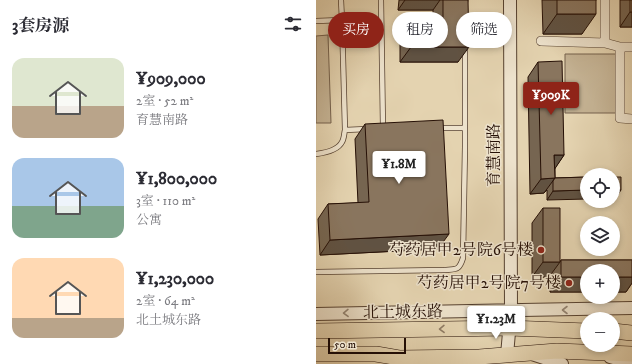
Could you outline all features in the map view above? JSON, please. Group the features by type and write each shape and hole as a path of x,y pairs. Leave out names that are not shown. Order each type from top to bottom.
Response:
{"main road":[{"name":"北土城东路","path":"316,331 509,328 580,331"},
{"path":"316,354 376,354 396,361 557,351 580,352"},
{"path":"592,352 632,354"}],"street":[{"name":"育慧南路","path":"508,355 511,310 510,0"},
{"path":"605,0 605,43"},
{"path":"541,41 605,43 620,47 632,47"},
{"path":"620,47 620,118 632,119"},
{"path":"620,113 632,113"},
{"path":"316,314 632,308"},
{"path":"592,352 632,363"},
{"path":"529,353 562,364"}],"lane":[{"path":"341,0 342,12"},
{"path":"381,0 383,128"},
{"path":"316,20 328,20"},
{"path":"316,154 333,150 342,144 345,130 343,48"},
{"path":"316,272 444,270 456,269 461,265 463,258 466,48"},
{"path":"345,130 390,128"},
{"path":"435,128 465,128"}],"shaded area":[{"path":"328,35 331,123 316,123 316,36"},
{"path":"565,54 618,54 618,113 565,113"}],"building":[{"path":"443,0 468,0 468,12 456,12 456,47 448,47 448,12 443,12"},
{"path":"557,0 596,0 596,14 557,14"},
{"path":"630,0 632,0 632,12 630,12"},
{"path":"562,61 564,155 554,155 555,178 541,179 538,62"},
{"path":"443,120 449,234 330,240 328,204 369,202 365,124"},
{"path":"580,177 580,190 553,191 553,181 555,178"},
{"path":"620,177 621,177 620,190"},
{"path":"543,208 560,208 560,262 543,262"},
{"path":"561,260 632,260 632,277 620,277 620,264 580,264 580,277 561,277"}],"place":[{"name":"芍药居甲2号院6号楼","path":"541,250"},
{"name":"芍药居甲2号院7号楼","path":"569,283"}]}
